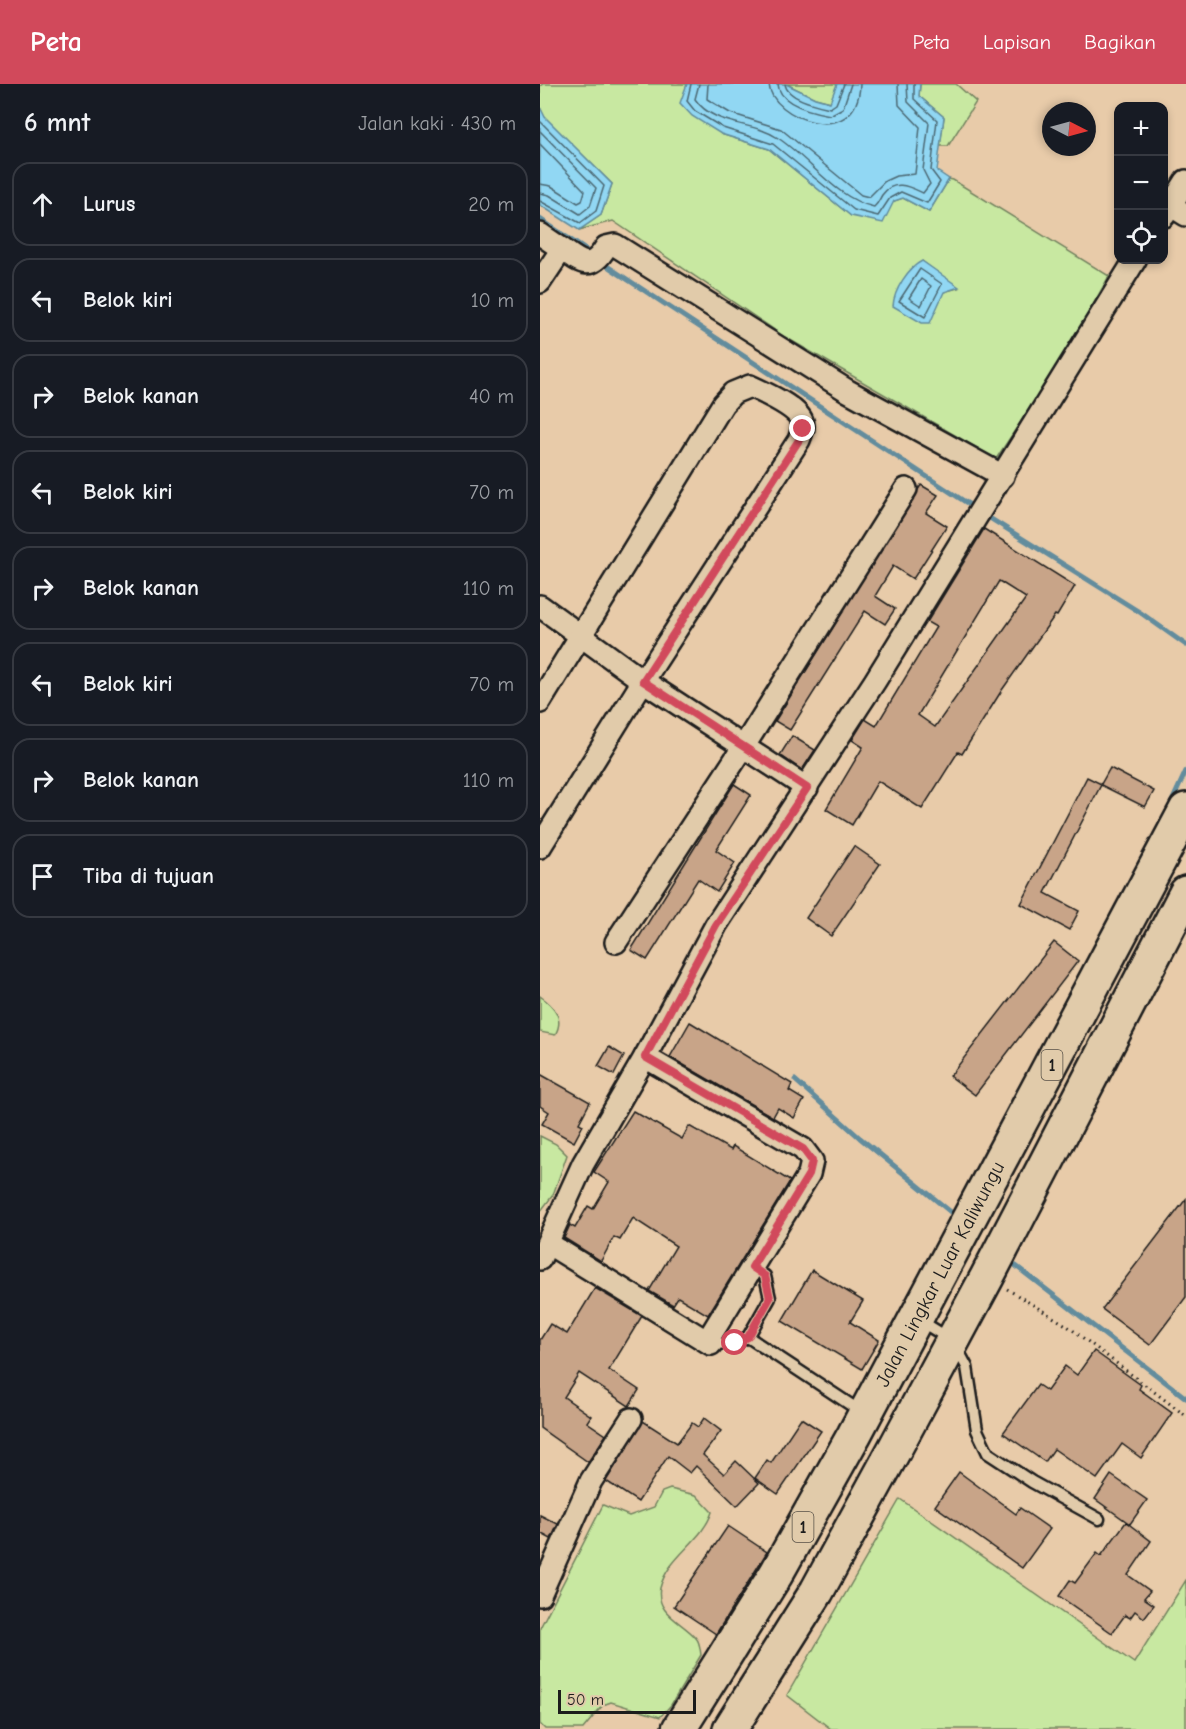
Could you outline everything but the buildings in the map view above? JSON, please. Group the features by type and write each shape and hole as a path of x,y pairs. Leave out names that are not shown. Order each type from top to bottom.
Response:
{"highway":[{"name":"Jalan Lingkar Luar Kaliwungu","path":"679,1729 776,1574 865,1414 1186,810"},
{"name":"1","path":"730,1729 817,1591 987,1278 1186,893"}],"street":[{"path":"1173,212 1186,181"},
{"path":"540,234 580,262 591,263 606,248 615,245 628,251 848,391 1003,476"},
{"path":"540,282 562,249"},
{"path":"645,1057 803,1149 812,1161 809,1174 709,1342 544,1252 583,1164 645,1057 666,1013 716,925 807,788 1003,476 1133,264"},
{"path":"540,702 723,404 733,393 750,386 795,412 802,421 803,429 799,440 643,681 540,847"},
{"path":"616,942 744,746 906,489"},
{"path":"540,606 643,681 807,788"},
{"path":"540,1595 591,1481 631,1419"}],"lane":[{"path":"709,1342 735,1343 748,1337 770,1298 765,1276 752,1267"},
{"path":"917,1319 953,1341 967,1367 977,1430 988,1453 1032,1482 1099,1520"},
{"path":"748,1337 865,1414"}],"path":[{"path":"987,1278 1066,1326 1186,1416"}],"green space":[{"path":"543,84 687,84 721,134 769,149 851,216 903,198 929,212 949,179 1109,276 1066,353 996,459 785,337 613,221 579,230 601,215 612,184 544,117 540,107 540,86","holes":["922,261 958,288 944,292"]},
{"path":"786,84 838,85 831,102 815,98"},
{"path":"920,84 956,84 976,102 948,146 940,146 944,117 919,96"},
{"path":"540,996 554,1008 558,1018 558,1029 555,1035 540,1032"},
{"path":"540,1136 556,1144 567,1155 553,1195 540,1212"},
{"path":"670,1489 696,1495 712,1512 701,1532 670,1567 660,1588 662,1605 671,1617 691,1632 700,1646 701,1655 671,1705 660,1717 611,1702 603,1705 583,1729 545,1729 540,1724 540,1628 603,1505 629,1516 654,1507 662,1492"},
{"path":"900,1499 1134,1663 1186,1580 1186,1729 831,1729 787,1695"}],"water":[{"path":"687,84 786,84 815,98 830,102 837,84 920,84 919,96 944,117 937,171 949,179 929,212 903,198 894,201 883,223 851,216 769,149 721,134 692,116 680,103"},
{"path":"540,107 545,117 612,184 601,215 579,230 540,205"},
{"path":"922,261 959,287 944,292 930,323 922,323 893,306 896,293 903,280"}],"waterway":[{"path":"540,219 593,255"},
{"path":"601,262 970,505"},
{"path":"988,517 1141,613 1186,645"},
{"path":"1169,808 1186,771"},
{"path":"795,1080 860,1138 958,1218"},
{"path":"1016,1266 1186,1398"}],"route":[{"path":"735,1343 748,1337 770,1298 765,1276 752,1267 809,1174 812,1161 803,1149 645,1057 666,1013 716,925 807,788 643,681 799,440 803,429"}]}
